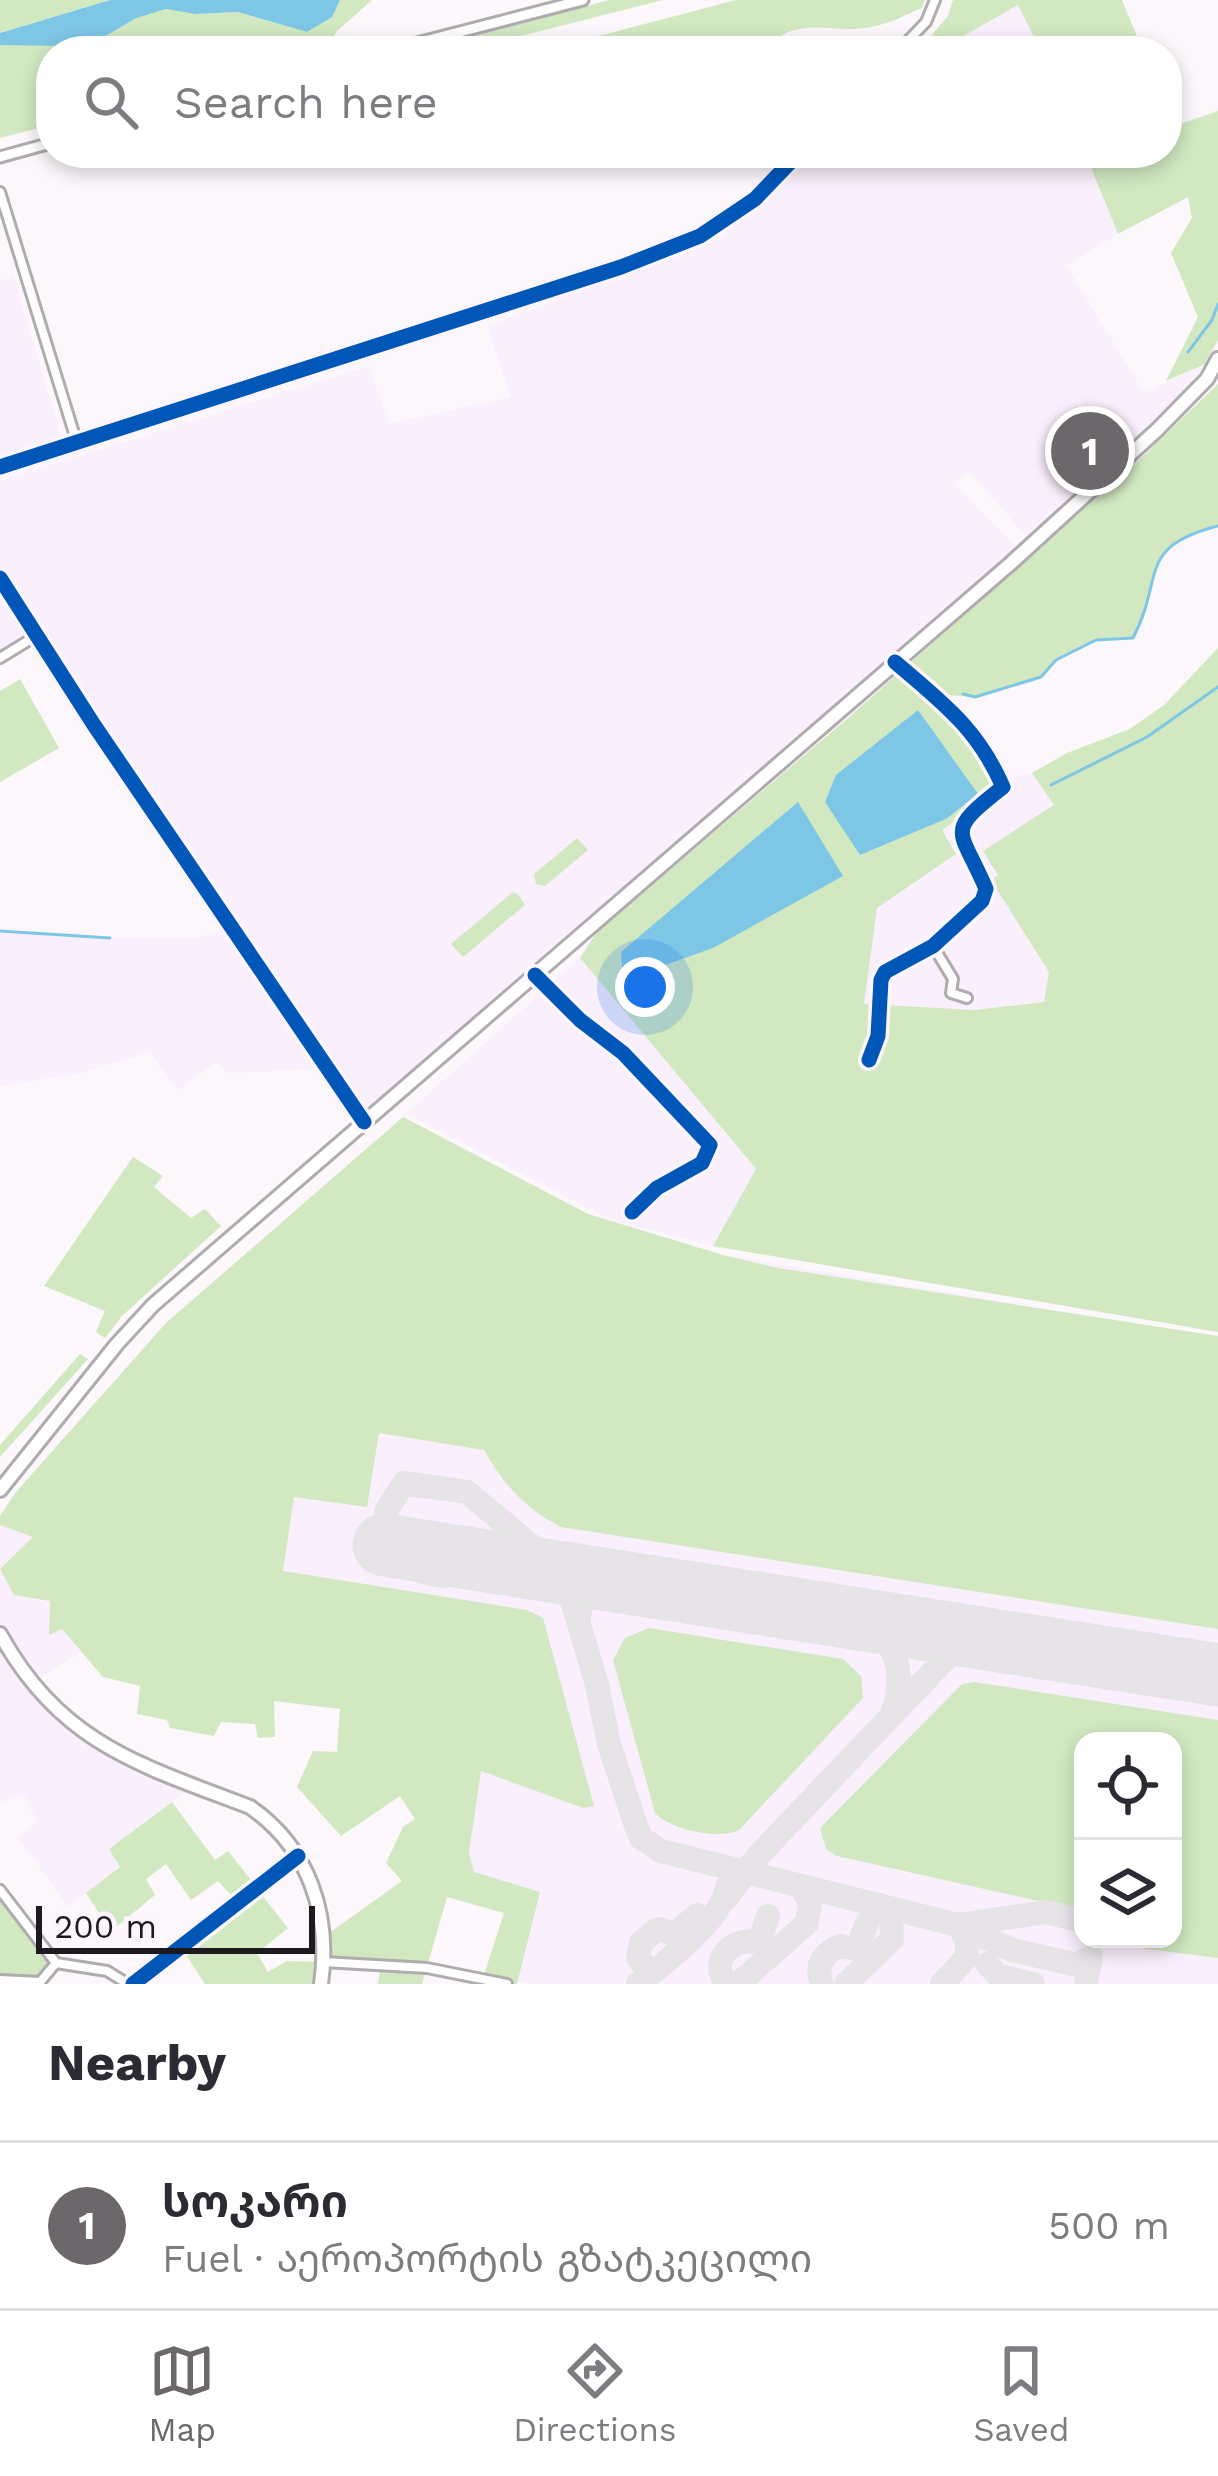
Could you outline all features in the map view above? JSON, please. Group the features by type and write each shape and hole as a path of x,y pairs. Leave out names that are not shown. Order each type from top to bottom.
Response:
{"highway":[{"path":"0,1490 153,1305 896,662 1157,430 1212,375 1218,359"},
{"path":"0,1634 32,1682 83,1734 112,1753 250,1807 270,1820 298,1856 321,1914 321,1984"}],"street":[{"path":"444,36 583,0"},
{"path":"912,36 926,22 935,0"},
{"path":"0,158 36,147"},
{"path":"0,467 621,267 700,236 755,199 785,168"},
{"path":"0,192 77,443"},
{"path":"0,578 364,1122"},
{"path":"0,658 36,636"},
{"path":"869,1060 878,1036 885,972 933,946 982,901 986,890 961,833 965,817 1003,788 988,752 959,715 896,662"},
{"path":"933,946 953,979 951,993 967,998"},
{"path":"535,975 622,1053 710,1144 702,1163 657,1188 632,1212"},
{"path":"0,1890 56,1963 107,1971 131,1984 298,1856"},
{"path":"324,1962 427,1968 507,1984"},
{"path":"0,1980 40,1982 56,1963"}],"shaded area":[{"path":"1018,5 1034,36 963,36"},
{"path":"796,168 1091,168 1118,234 1066,265 1144,393 1205,364 1154,426 1028,538 968,471 955,484 1016,547 366,1110 0,574 0,481 369,366 389,424 511,397 488,326 721,238"},
{"path":"13,276 61,435 0,455 0,282"},
{"path":"0,594 26,636 0,653"},
{"path":"1032,773 1054,805 992,881 1049,972 1044,1002 974,1010 864,1005 877,908 955,854 941,830 1015,778"},
{"path":"221,929 318,1069 228,1073 216,1062 178,1090 150,1052 76,1074 0,1086 0,931 110,938 204,937"},
{"path":"580,958 756,1170 713,1246 614,1221 406,1114"},
{"path":"403,1117 588,1214 723,1255 1218,1338 1218,1984 518,1981 539,1892 474,1873 469,1853 481,1770 426,1713 52,1601 50,1634 62,1629 81,1652 33,1682 83,1734 194,1785 110,1848 121,1866 68,1907 18,1837 38,1822 24,1794 0,1804 0,1517 16,1492 166,1323"}],"green space":[{"path":"0,0 110,0 0,33"},
{"path":"340,0 372,0 334,36 105,36 136,17 166,9 195,14 238,12 307,32 331,17"},
{"path":"609,0 663,0 520,36 474,36"},
{"path":"736,0 925,0 922,8 860,29 803,28 782,36 599,36"},
{"path":"953,0 1122,0 1137,36 1034,36 1018,5 963,36 931,36 948,16"},
{"path":"36,44 36,129 0,138 0,45"},
{"path":"1218,111 1218,340 1205,364 1166,381 1198,317 1171,253 1192,218 1188,197 1118,234 1091,168 1182,168 1182,123"},
{"path":"1218,384 1218,526 1192,534 1163,555 1133,638 1096,640 1056,660 1041,677 975,697 932,694 959,715 1003,787 942,830 956,854 877,908 864,1004 974,1010 1044,1002 1049,972 991,880 998,875 983,851 1054,805 1032,773 1067,753 1130,729 1164,705 1218,648 1218,1332 713,1246 756,1169 580,958 597,932 1141,458","holes":["977,793 946,819 860,855"]},
{"path":"20,679 59,748 0,782 0,691"},
{"path":"577,838 588,850 545,886 536,884 534,874"},
{"path":"512,893 525,905 463,957 451,944"},
{"path":"403,1117 588,1214 723,1255 778,1268 1218,1336 1218,1629 561,1527 516,1494 484,1450 379,1433 367,1507 294,1497 283,1571 527,1610 543,1618 594,1806 583,1808 481,1771 469,1853 474,1872 540,1892 517,1984 492,1984 483,1978 504,1913 447,1897 422,1984 378,1984 380,1967 325,1962 321,1984 205,1984 181,1947 256,1888 288,1928 257,1953 268,1972 287,1961 324,1962 325,1936 402,1881 386,1863 403,1827 415,1819 400,1796 341,1836 297,1787 313,1751 337,1752 340,1709 274,1701 275,1737 258,1738 255,1724 221,1722 214,1736 170,1728 167,1720 137,1714 140,1686 103,1677 62,1629 49,1635 50,1601 14,1595 0,1569 33,1537 0,1525 0,1516 166,1323"},
{"path":"133,1157 163,1176 154,1187 191,1218 205,1209 221,1226 122,1316 105,1338 96,1332 105,1311 44,1286"},
{"path":"80,1354 88,1359 0,1457 0,1445"},
{"path":"649,1628 843,1659 861,1676 863,1698 739,1830 719,1834 683,1828 655,1813 613,1660 625,1638"},
{"path":"974,1682 1218,1720 1218,1958 1139,1948 1182,1948 1182,1732 1074,1732 1074,1909 837,1856 826,1849 820,1828 962,1684"},
{"path":"172,1802 215,1860 228,1851 251,1880 231,1895 218,1881 191,1900 166,1864 146,1879 155,1895 111,1931 86,1893 120,1867 109,1849"},
{"path":"0,1899 8,1900 56,1963 40,1982 0,1980"}],"water":[{"path":"110,0 340,0 332,17 307,32 238,12 195,14 166,9 136,18 105,36 36,36 36,46 0,45 0,33"},
{"path":"918,710 978,794 946,819 860,855 825,802 836,775"},
{"path":"798,802 843,876 713,948 637,975 622,967 621,952"}],"waterway":[{"path":"1188,352 1218,304"},
{"path":"963,694 975,697 1041,677 1056,660 1096,640 1133,638 1163,555 1192,534 1218,526"},
{"path":"1051,785 1147,737 1218,687"},
{"path":"0,931 110,938"}],"taxiway":[{"path":"476,1559 444,1576 417,1570 400,1558 386,1511 404,1483 467,1492 564,1573 609,1744 641,1838 661,1851 958,1925 1012,1950 1077,1965 1091,1957 1086,1984"},
{"path":"579,1619 585,1598 598,1586 637,1584"},
{"path":"853,1618 878,1632 893,1653 899,1679 894,1708"},
{"path":"725,1900 757,1857 949,1655 985,1641 1014,1643"},
{"path":"738,1984 807,1923 810,1903 800,1885"},
{"path":"638,1984 703,1927 727,1887"},
{"path":"846,1984 892,1939 891,1918 880,1905"},
{"path":"942,1984 967,1957 967,1939 958,1925 1046,1912 1074,1919"},
{"path":"651,1973 638,1958 641,1942 658,1929 675,1934 697,1915"},
{"path":"726,1984 720,1966 726,1951 740,1943 759,1942 768,1916"},
{"path":"822,1984 819,1971 825,1956 840,1946 857,1949 867,1923"},
{"path":"987,1964 999,1976 1033,1984"}],"runway":[{"path":"384,1545 1218,1675"}],"cycle path":[{"path":"0,467 621,267 700,236 755,199 785,168"},
{"path":"0,578 94,725 364,1122"},
{"path":"869,1060 878,1036 885,972 933,946 982,901 986,889 962,832 971,814 1003,787 970,733 895,662"},
{"path":"535,975 580,1020 623,1053 710,1145 702,1163 657,1188 632,1212"},
{"path":"133,1984 298,1856"}],"place":[{"name":"სოკარი","path":"1090,451"}]}
